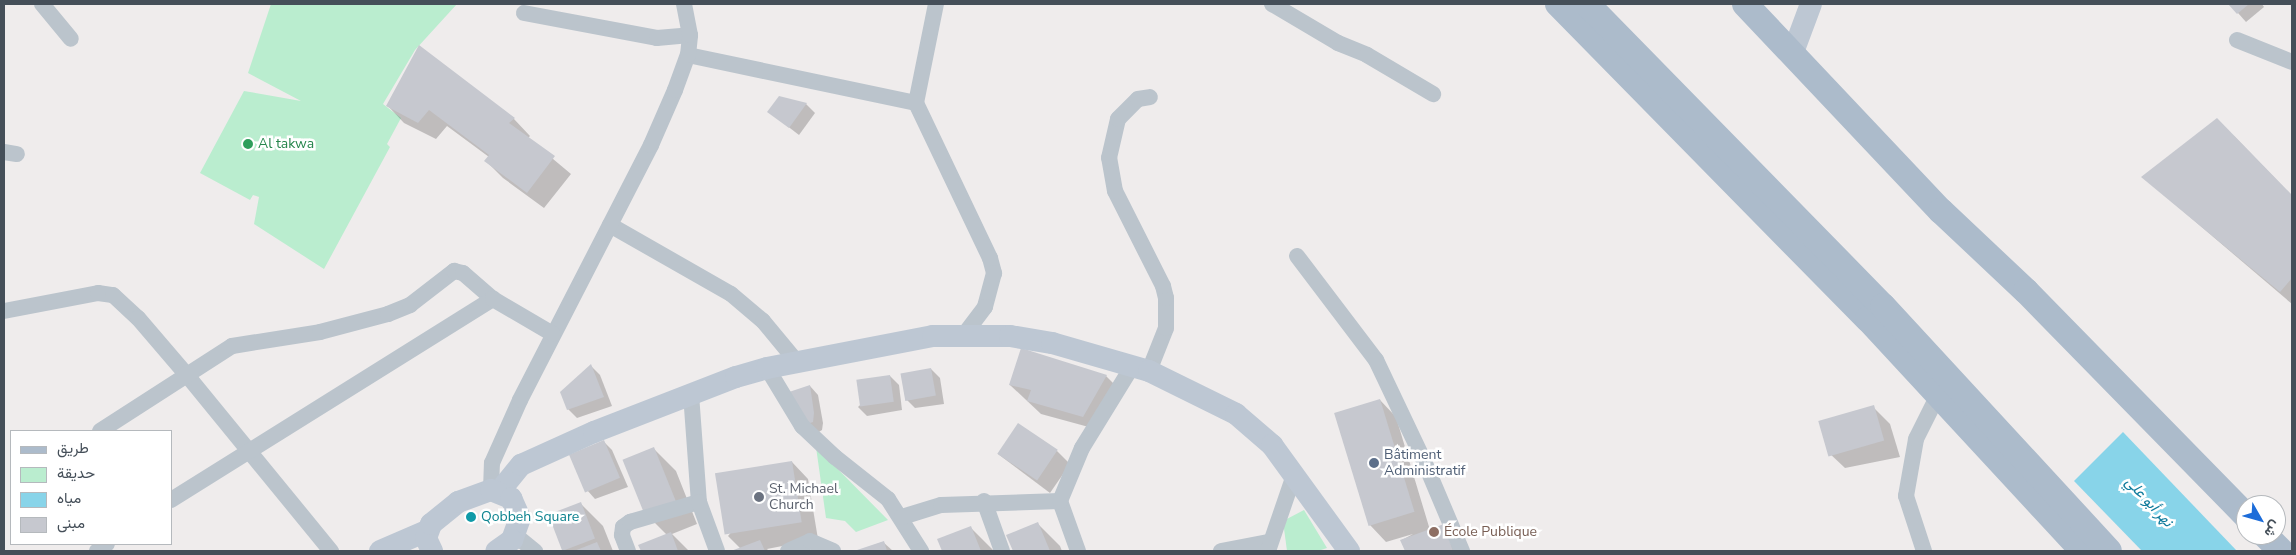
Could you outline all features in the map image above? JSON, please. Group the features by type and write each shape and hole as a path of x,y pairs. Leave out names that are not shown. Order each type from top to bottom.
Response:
{"main road":[{"path":"1558,4 1939,394 2082,551"},
{"path":"1586,4 1889,312 2109,551"},
{"path":"1745,4 1941,211 2026,291 2236,506"},
{"path":"1792,55 1811,4"},
{"path":"380,551 429,541 458,502 495,491 521,465 690,394 767,368 933,336 966,334 1010,336 1052,343 1141,368 1236,414 1272,445 1349,551"},
{"path":"495,491 511,498 519,511 520,526 515,535 496,551"}],"street":[{"path":"42,4 71,39"},
{"path":"495,491 496,451 553,334 651,145 688,55 690,35 684,4"},
{"path":"936,4 916,103 990,258 994,273 985,307 966,334"},
{"path":"1272,4 1338,43 1368,54 1433,94"},
{"path":"524,13 657,38 690,35"},
{"path":"2237,40 2292,62"},
{"path":"688,55 916,103"},
{"path":"1078,551 1060,500 1082,448 1141,368 1166,328 1166,298 1163,286 1114,191 1109,158 1118,119 1138,100 1150,97"},
{"path":"610,225 732,294 762,321 797,362"},
{"path":"1297,256 1376,360 1424,461 1462,551"},
{"path":"102,430 232,346 320,332 388,314 410,305 454,271 463,273 493,299 553,334"},
{"path":"4,311 107,292 138,318 331,551"},
{"path":"172,499 493,299"},
{"path":"767,368 789,408 808,432 835,457 872,484 902,517 922,551"},
{"path":"690,394 699,502 717,551"},
{"path":"1924,551 1906,496 1916,439 1939,394"},
{"path":"1221,551 1269,547 1294,475"},
{"path":"902,517 941,505 984,501 1060,500"},
{"path":"984,501 1002,551"},
{"path":"628,551 622,535 623,527 630,522 699,502"},
{"path":"515,535 535,551"},
{"path":"788,551 810,541 833,551"}],"green space":[{"path":"271,4 457,4 415,50 383,104 401,118 387,144 390,147 324,269 254,224 259,197 253,195 250,200 200,173 244,91 301,101 248,73"},
{"path":"816,447 888,520 856,532 845,521 826,518"},
{"path":"1304,510 1327,548 1318,551 1287,551 1283,521"}],"water":[{"name":"نهر أبو علي","path":"2123,432 2237,551 2142,551 2074,481"}],"building":[{"path":"2228,4 2249,4 2237,14"},
{"path":"419,45 515,118 509,123 555,156 527,193 484,161 489,155 429,110 418,123 386,106"},
{"path":"779,96 807,103 789,128 767,112"},
{"path":"2217,118 2292,195 2292,278 2280,292 2141,177"},
{"path":"1021,348 1107,375 1083,417 1027,401 1031,390 1009,385"},
{"path":"591,364 604,397 567,410 560,392"},
{"path":"931,368 936,396 905,401 900,373"},
{"path":"890,375 894,402 860,406 856,380"},
{"path":"810,385 814,413 813,422 807,424 789,392"},
{"name":"Bâtiment Administratif","path":"1380,399 1414,512 1369,526 1334,413"},
{"path":"1874,405 1884,441 1828,457 1818,421"},
{"path":"1018,423 1058,450 1037,481 997,454"},
{"path":"604,440 620,478 585,493 569,455"},
{"path":"654,447 676,502 645,514 622,460"},
{"name":"St. Michael Church","path":"792,461 802,522 725,534 715,473"},
{"path":"581,502 595,538 562,551 548,515"},
{"path":"1038,522 1050,551 1013,551 1006,535"},
{"name":"École Publique","path":"1444,524 1453,551 1405,551 1400,540"},
{"path":"971,526 981,551 942,551 937,539"},
{"path":"671,532 678,551 641,551 638,545"},
{"path":"760,540 765,551 731,551"},
{"path":"884,541 887,551 854,551"},
{"path":"597,542 601,551 574,551"}],"place":[{"name":"Al takwa","path":"248,144"},
{"name":"Bâtiment Administratif","path":"1374,463"},
{"name":"St. Michael Church","path":"759,497"},
{"name":"Qobbeh Square","path":"471,517"},
{"name":"École Publique","path":"1434,532"}]}
